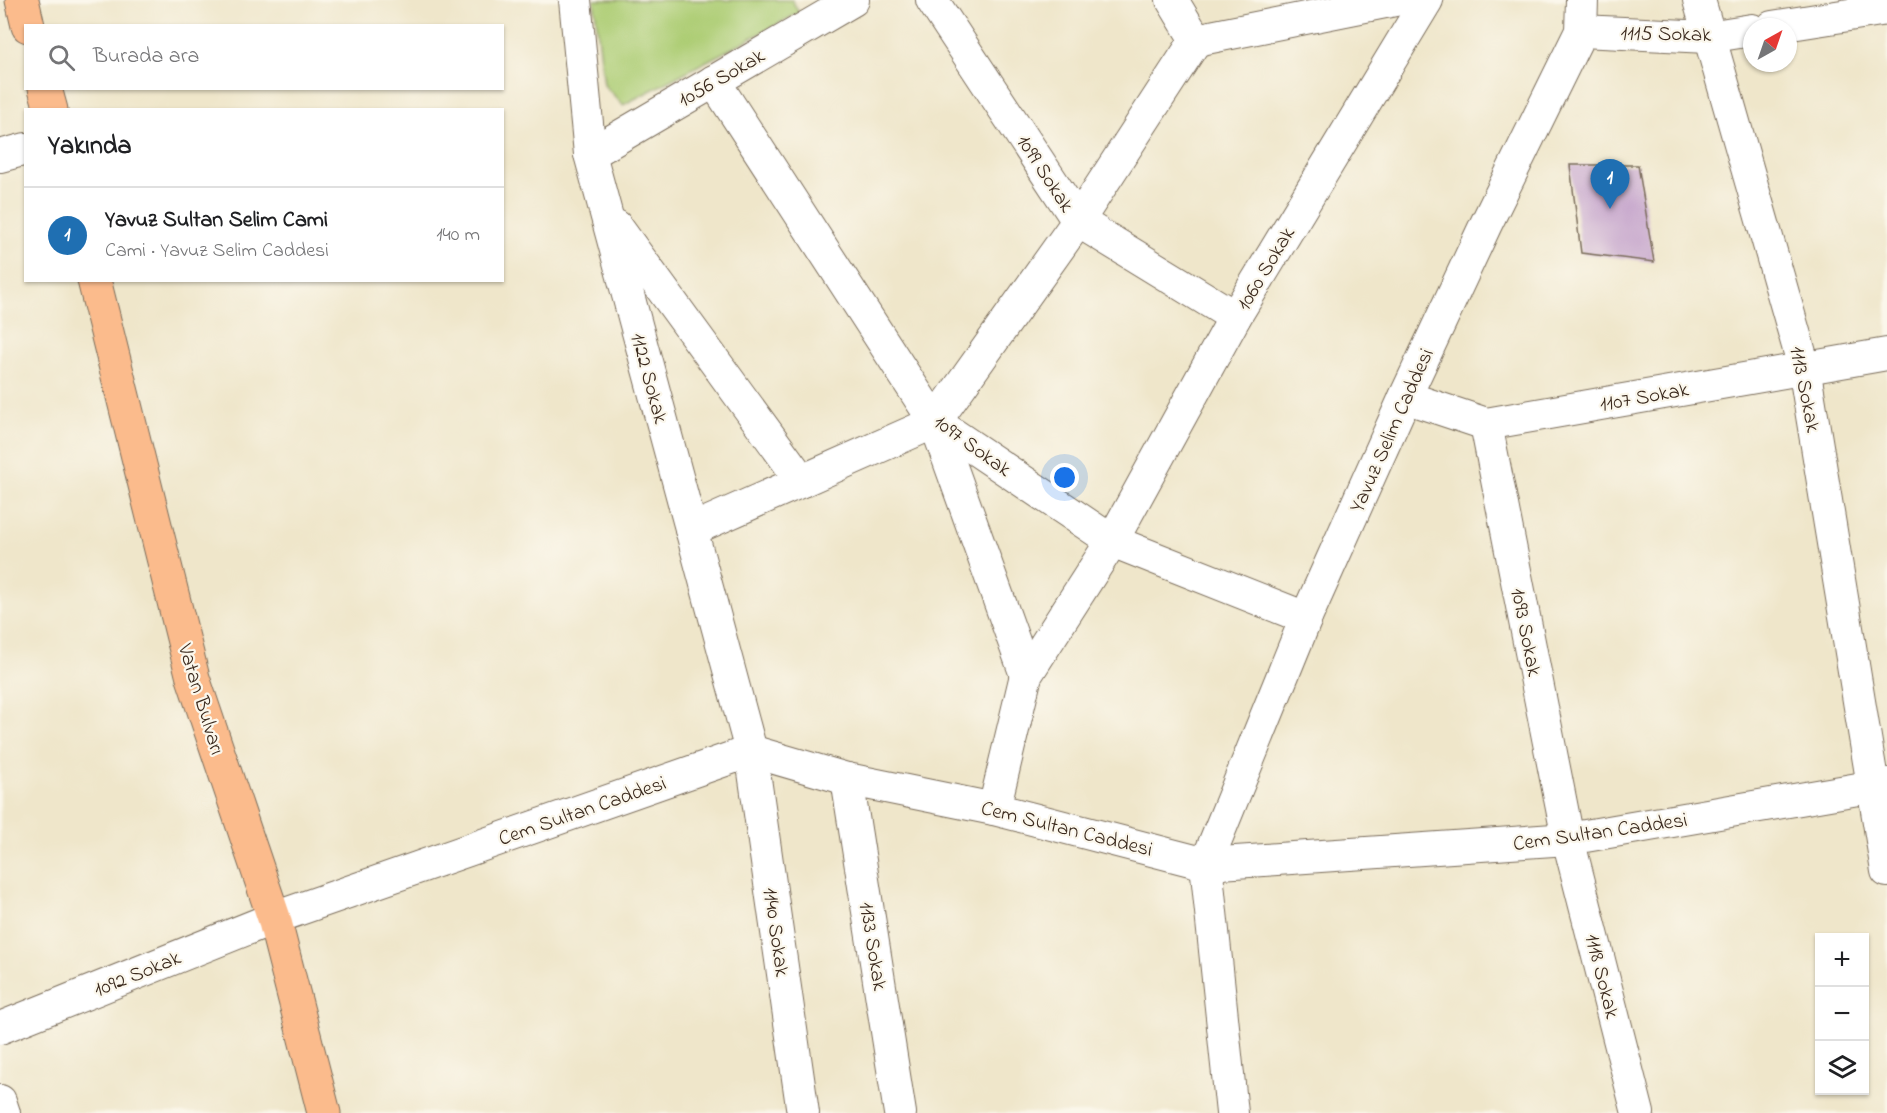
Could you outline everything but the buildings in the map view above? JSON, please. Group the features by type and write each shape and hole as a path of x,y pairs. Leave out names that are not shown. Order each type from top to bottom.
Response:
{"main road":[{"path":"22,0 28,24"},
{"path":"46,90 50,108"},
{"name":"Vatan Bulvarı","path":"94,282 193,678 274,918 324,1113"}],"street":[{"name":"1122 Sokak","path":"575,0 590,154 751,751"},
{"name":"1099 Sokak","path":"932,0 1078,221 1235,318"},
{"path":"1172,0 1196,40"},
{"path":"691,530 935,422 1078,221 1196,40 1395,0"},
{"name":"1060 Sokak","path":"1026,675 1112,541 1235,318 1427,0"},
{"name":"Yavuz Selim Caddesi","path":"1206,864 1306,618 1405,397 1486,224 1581,31 1582,0"},
{"name":"1113 Sokak","path":"1699,0 1804,367 1880,786 1887,871"},
{"name":"1056 Sokak","path":"590,154 840,3"},
{"path":"1797,23 1887,9"},
{"name":"1115 Sokak","path":"1581,31 1708,37 1743,31"},
{"name":"1097 Sokak","path":"714,81 935,422 1112,541 1306,618"},
{"path":"0,156 24,150"},
{"path":"605,211 802,481"},
{"name":"1107 Sokak","path":"1405,397 1486,424 1887,354"},
{"path":"935,422 1026,675 994,809"},
{"name":"1093 Sokak","path":"1486,424 1568,840"},
{"name":"Cem Sultan Caddesi","path":"274,918 751,751 847,780 994,809 1206,864 1568,840 1880,786"},
{"name":"1140 Sokak","path":"751,751 803,1113"},
{"name":"1133 Sokak","path":"847,780 900,1113"},
{"name":"1118 Sokak","path":"1568,840 1638,1113"},
{"path":"1206,864 1232,1113"},
{"name":"1092 Sokak","path":"0,1028 274,918"},
{"path":"0,1101 4,1113"}],"green space":[{"path":"594,0 792,0 799,13 623,105 604,85"}],"place":[{"name":"Yavuz Sultan Selim Cami","path":"1610,209"}]}
